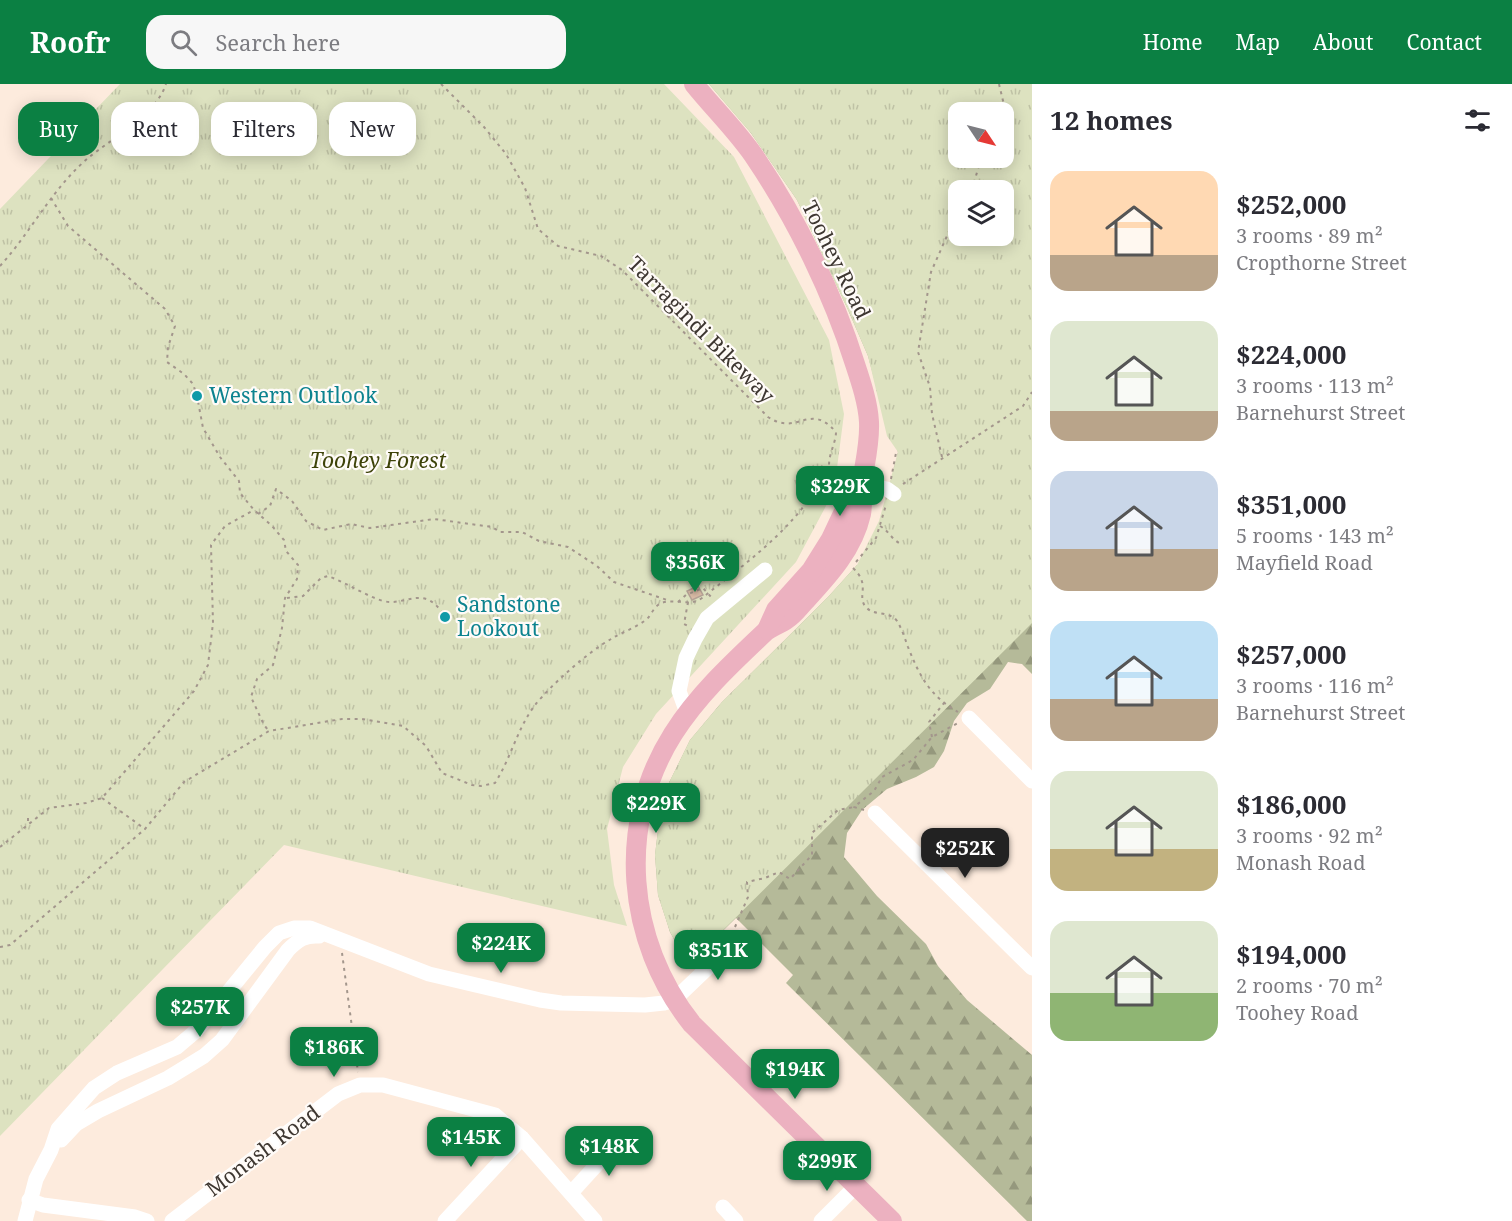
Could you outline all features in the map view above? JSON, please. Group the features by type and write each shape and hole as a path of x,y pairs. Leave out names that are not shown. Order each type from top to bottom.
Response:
{"main road":[{"name":"Toohey Road","path":"694,84 756,158 810,251 848,340 861,382 869,420 868,452 881,487 847,505 831,539 811,571 776,610 767,630 705,692 687,713 672,736 646,790 638,823 635,867 639,910 654,959 674,1000 692,1024 892,1221"}],"street":[{"path":"687,713 679,691 686,658 695,639 707,618 765,570"},
{"path":"969,718 1032,781"},
{"path":"875,813 1032,968"},
{"path":"25,1221 36,1179 51,1150 58,1129 94,1088 117,1073 177,1047 197,1030 265,946 279,933 294,928 310,928 429,974 540,1000 561,1003 645,1005 664,1004 674,1000 738,939"},
{"path":"51,1150 76,1124 168,1078 204,1056 222,1040 288,950 299,940 311,935 334,937"},
{"name":"Monash Road","path":"172,1221 338,1094 360,1085 383,1085 495,1115 522,1138 595,1221"},
{"path":"445,1221 522,1138"},
{"path":"571,1193 621,1138"},
{"path":"821,1221 856,1186"},
{"path":"29,1200 44,1205 135,1217 147,1221"},
{"path":"723,1207 736,1221"}],"path":[{"path":"0,266 51,198 85,160 152,107 166,84"},
{"name":"Tarragindi Bikeway","path":"441,84 484,127 506,154 525,188 534,219 543,234 558,246 601,256 622,270 763,413 776,423 794,424 813,418 830,424 836,432 836,441 829,463 830,472"},
{"path":"999,84 1003,102"},
{"path":"51,198 68,226 165,309 175,326 168,347 167,362 184,374 193,384 203,428 220,457 239,481 240,494 284,540 286,551 298,565 297,579 285,598 282,628 273,665 257,679 251,697 269,731"},
{"path":"942,457 932,414 930,387 918,352 931,272 948,234"},
{"path":"881,487 899,487 1023,406 1032,392"},
{"path":"881,487 896,453"},
{"path":"0,947 10,945 145,829 184,782 269,731 342,719 403,726 426,746 442,773 472,785 495,783 505,767 515,740 535,705 565,675 611,638 624,634 648,618 656,606 664,602 696,603 770,544 802,510 816,480 830,472 839,484 840,490"},
{"path":"852,566 870,548 880,526 888,501 881,487"},
{"path":"258,514 270,506 276,489 292,501 306,520 323,530 351,524 370,528 434,519 492,527 500,532 522,532 539,541 568,547 597,566 614,582 672,602"},
{"path":"1,845 49,807 86,803 102,798 194,691 208,665 213,623 211,545 225,526 254,510"},
{"path":"880,526 886,529 892,539 901,544"},
{"path":"848,563 862,580 865,607 872,612 889,614 898,622 920,676 931,691 944,703 969,718"},
{"path":"285,598 303,596 321,578 328,576 383,601 393,602 416,597 425,599 435,604 445,617"},
{"path":"678,602 703,588 711,596"},
{"path":"683,602 684,597"},
{"path":"685,634 688,626 684,624 688,602"},
{"path":"932,737 929,722 944,703"},
{"path":"854,807 874,791 882,777 913,760 932,737 969,718"},
{"path":"102,798 145,829"},
{"path":"738,939 735,924 748,897 747,882 779,872 790,879 812,855 812,833 838,810 854,807 875,813"},
{"path":"28,818 28,825"},
{"path":"334,937 343,956 360,1085"}],"green space":[{"name":"Toohey Forest","path":"120,84 664,84 734,157 829,340 844,414 834,491 796,562 656,714 623,767 607,829 614,885 627,926 284,845 0,1136 0,209 51,156 99,156 99,106"},
{"path":"709,84 1032,84 1032,674 1022,664 1008,662 990,689 967,703 954,721 944,751 934,767 887,789 862,810 847,833 844,857 877,896 926,944 938,966 967,1000 1032,1055 1032,1221 1027,1221 786,983 793,975 736,918 688,965 670,932 658,895 655,855 662,797 690,740 722,702 828,597 857,565 873,579 898,452 868,356 797,200 751,133"},
{"path":"709,84 1032,84 1032,623 688,965 670,932 658,895 655,855 662,797 690,740 722,702 828,597 857,565 879,521 898,452 887,436 868,356 797,200 751,133"}],"building":[{"path":"698,586 703,595 692,600 687,591"}],"place":[{"name":"Western Outlook","path":"197,396"},
{"name":"Sandstone Lookout","path":"445,617"}]}
